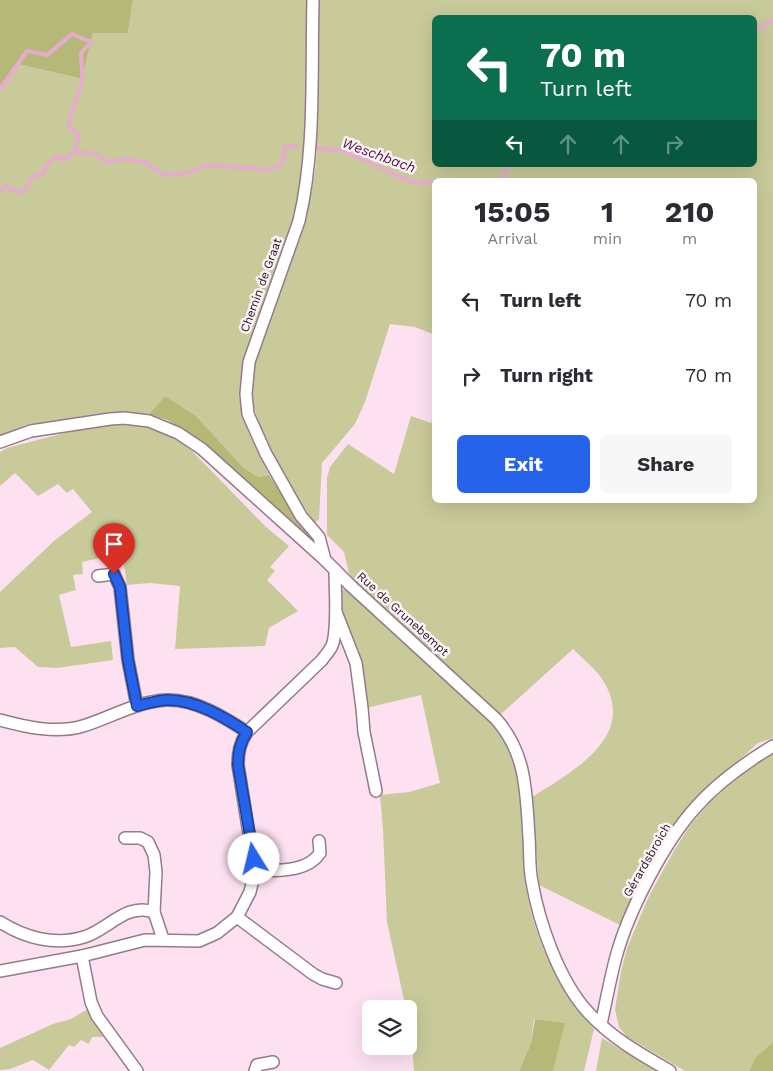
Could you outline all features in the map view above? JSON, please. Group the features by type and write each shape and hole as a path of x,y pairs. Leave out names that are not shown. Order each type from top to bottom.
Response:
{"street":[{"name":"Chemin de Graat","path":"313,0 310,156 304,199 299,221 249,362 246,394 248,414 266,454 301,516 319,537 326,560"},
{"name":"Rue de Grunebempt","path":"0,442 31,431 110,419 135,419 159,424 178,433 202,449 326,560 496,718 508,731 515,746 524,776 531,881 553,953 575,994 587,1011 630,1048 670,1071"},
{"path":"0,971 82,956 145,940 199,941 216,933 237,916 250,892 255,871 238,765 239,747 247,732 330,650 333,642 335,570"},
{"path":"98,576 114,574 120,587 128,660 137,706"},
{"path":"335,608 356,663 364,732 376,791"},
{"path":"0,720 51,730 69,729 83,726 137,706 165,700 194,704 247,732"},
{"name":"Gérardsbroich","path":"601,1024 616,956 632,914 650,877 676,833 696,807 722,782 746,762 773,746"},
{"path":"124,838 140,838 148,842 154,855 156,872 154,912 162,939"},
{"path":"255,871 294,868 312,863 320,853 319,841"},
{"path":"0,922 23,935 57,941 86,937 117,918 136,910 154,912"},
{"path":"237,916 313,974 336,983"},
{"path":"82,956 97,1016 136,1071"},
{"path":"254,1071 260,1064 273,1062"}],"green space":[{"path":"0,0 133,0 128,33 93,33 82,79 18,64 0,89"},
{"path":"133,0 309,0 304,162 300,193 292,225 243,364 239,397 248,431 269,475 258,477 244,468 195,415 165,396 149,414 96,414 25,426 0,436 0,89 18,64 82,79 93,33 128,33"},
{"path":"318,0 773,0 773,738 758,743 692,803 645,875 620,925 539,885 532,797 581,764 595,751 606,736 612,720 612,702 604,682 594,669 573,649 500,715 359,586 349,573 344,552 327,535 327,478 330,467 348,444 394,474 411,416 431,423 432,420 432,503 757,503 757,178 432,178 432,334 415,327 390,324 365,402 355,424 322,463 319,519 315,523 276,462 260,427 252,395 252,376 259,346 306,213 314,178 317,147 316,71"},
{"path":"165,396 195,415 244,468 258,477 269,475 311,537 307,538 180,427 149,414"},
{"path":"111,424 135,425 155,429 183,444 266,527 289,546 270,567 275,571 267,580 298,611 269,628 265,646 175,649 180,586 150,583 127,585 122,553 82,562 83,574 73,575 76,590 59,595 71,647 111,641 113,660 57,668 38,667 15,647 0,648 0,592 55,540 92,512 73,489 67,493 58,484 38,496 15,473 0,486 0,452 7,448 72,431"},
{"path":"345,589 479,710 500,734 508,747 518,773 520,787 524,873 532,915 556,976 567,994 594,1029 584,1071 553,1071 564,1023 534,1019 531,1043 519,1071 414,1071 413,1055 417,1055 417,1000 404,1000 387,922 380,795 409,792 440,783 421,695 366,708 340,606 340,590"},
{"path":"773,752 773,1042 755,1058 749,1071 685,1071 627,1037 619,1027 615,1009 627,948 649,896 689,827 709,803 752,764"},
{"path":"88,1009 104,1037 92,1037 89,1044 81,1040 74,1047 69,1045 49,1070 33,1060 10,1069 0,1070 0,1048 53,1024 71,1019"},
{"path":"535,1019 565,1023 553,1071 519,1071 531,1043"},
{"path":"602,1038 656,1071 596,1071"},
{"path":"773,1042 773,1071 749,1071 755,1058"}],"waterway":[{"name":"Weschbach","path":"757,30 773,20"},
{"path":"0,89 27,51 47,55 72,34 91,42 81,53 82,82 69,122 69,128 79,135 74,152"},
{"name":"Weschbach","path":"0,191 5,186 18,192 25,191 32,176 42,175 46,166 56,156 64,160 74,152 94,153 107,162 124,159 145,162 165,175 186,173 208,165 270,170 282,164 285,147 297,146"},
{"name":"Weschbach","path":"315,148 344,151 409,181 432,183"},
{"name":"Weschbach","path":"502,178 508,167"}],"route":[{"path":"114,574 120,587 128,660 137,706 165,700 194,704 247,732 238,752 238,765 254,859"}]}
